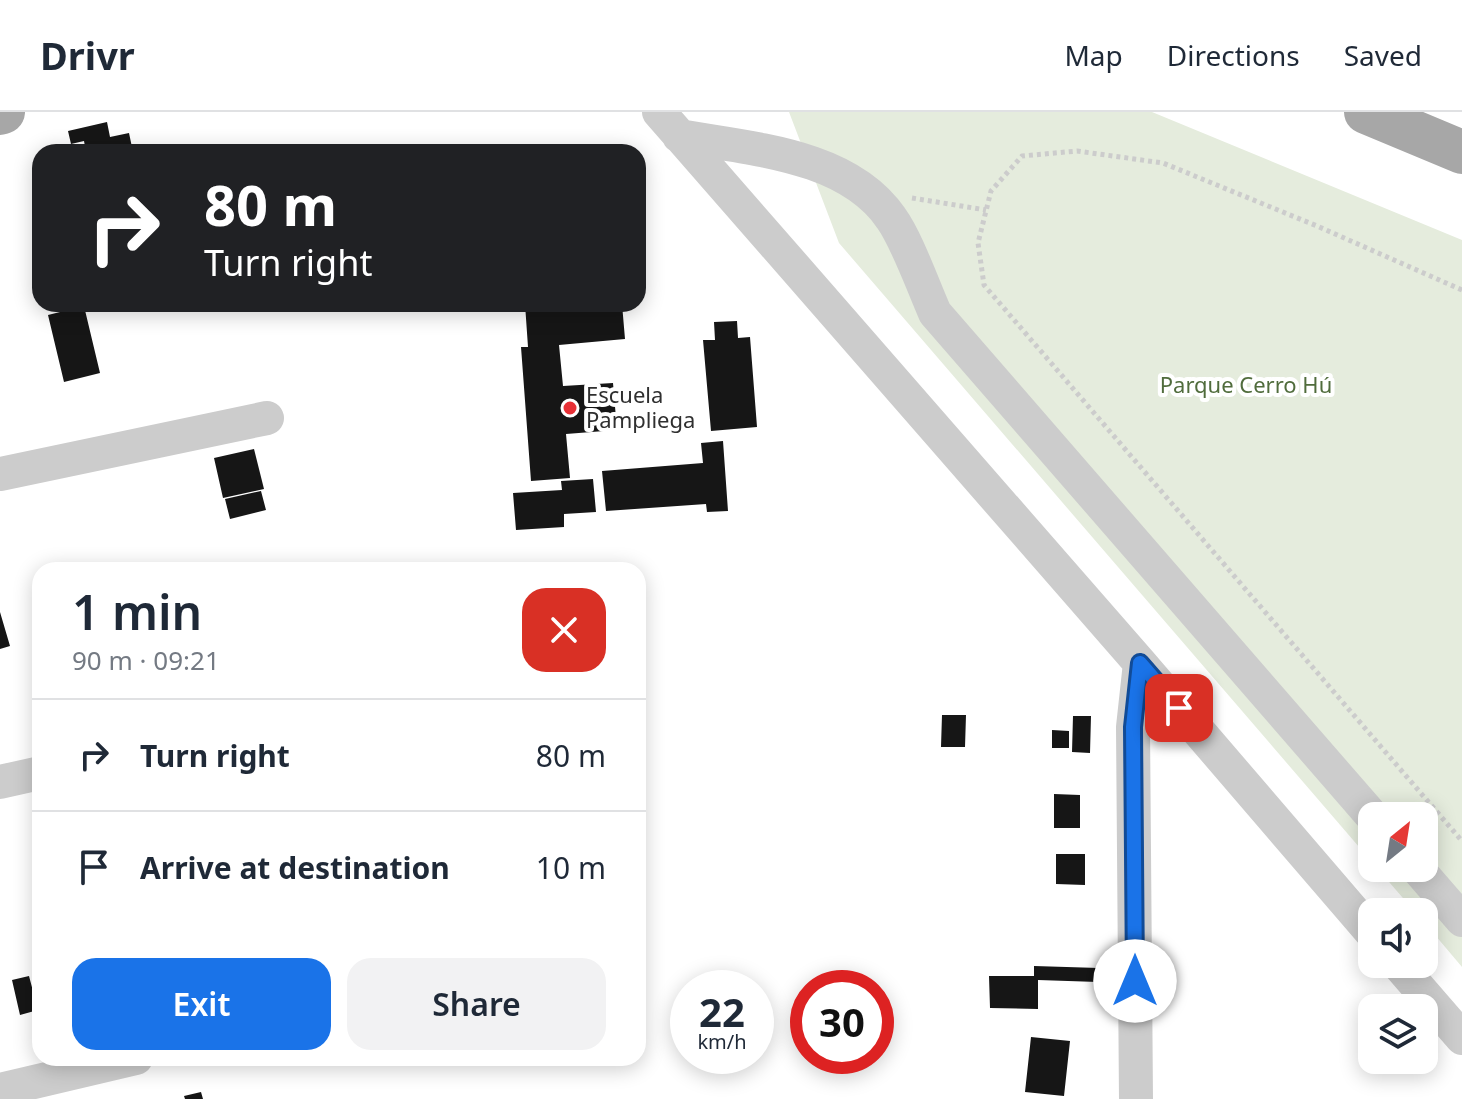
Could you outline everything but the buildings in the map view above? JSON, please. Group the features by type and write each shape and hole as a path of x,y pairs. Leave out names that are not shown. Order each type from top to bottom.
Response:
{"main road":[{"path":"1366,112 1462,152"}],"street":[{"path":"669,124 826,169 870,192 893,220 935,313 1360,802"},
{"path":"669,124 1358,917"},
{"path":"0,474 267,418"},
{"path":"1136,1099 1133,727 1140,663"},
{"path":"0,782 32,775"},
{"path":"1429,882 1462,920"},
{"path":"1410,978 1462,1038"},
{"path":"0,1090 102,1066"}],"path":[{"path":"1462,290 1163,163 1077,151 1022,156 991,191 978,243 984,285 1462,841"},
{"path":"870,192 986,210"}],"green space":[{"name":"Parque Cerro Hú","path":"789,112 1152,112 1462,240 1462,967 1438,939 1438,898 1403,898 1389,882 1438,882 1438,802 1358,802 1358,846 839,243"}],"place":[{"name":"Escuela Pampliega","path":"570,408"}],"route":[{"path":"1135,981 1133,727 1140,663 1179,708"}]}
